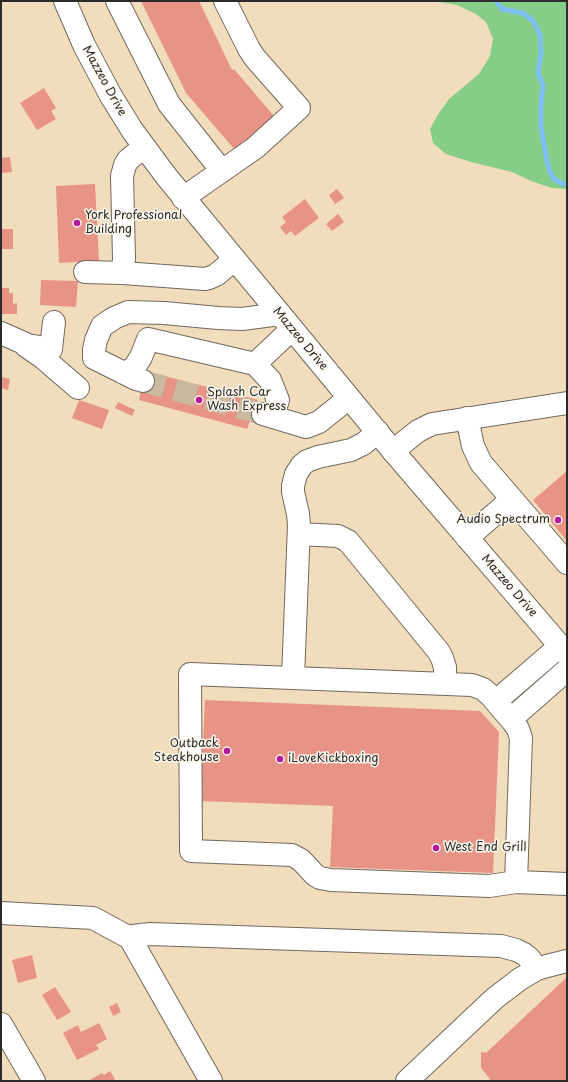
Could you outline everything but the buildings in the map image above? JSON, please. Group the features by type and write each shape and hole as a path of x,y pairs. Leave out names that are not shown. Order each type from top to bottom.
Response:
{"main road":[{"name":"Mazzeo Drive","path":"65,1 76,28 101,79 121,113 144,147 183,198 393,451 563,650"},
{"path":"117,1 168,104 222,171"},
{"path":"183,198 255,148 299,108 255,58 225,1"},
{"path":"123,273 122,176 125,164 128,160 144,147"},
{"path":"85,272 123,273 205,279 216,275 234,260"},
{"path":"286,322 164,313 128,312 114,318 102,326 96,340 94,358 134,377 134,368 141,357 148,339 255,364 270,380 278,400 276,409 267,415 306,428 319,422 349,398"},
{"path":"22,343 51,348 54,322"},
{"path":"255,364 286,322"},
{"path":"1,333 22,343 42,357 78,388"},
{"path":"393,451 418,431 436,423 567,403"},
{"path":"467,418 473,446 479,459 567,563"},
{"path":"293,678 299,534 299,520 293,486 296,474 302,464 312,459 343,453 358,447 378,432"},
{"path":"467,538 512,499"},
{"path":"299,534 338,536 348,541 439,652 445,667 445,684"},
{"path":"496,701 563,650"},
{"path":"511,718 567,670"},
{"path":"516,882 522,740 518,729 511,718 486,691 478,686 472,685 190,674 191,851 292,855 301,860 315,875 320,878 331,880 489,886 516,882 567,884"},
{"path":"1,913 93,918 130,938 211,1081"},
{"path":"130,938 137,935 150,934 501,946 524,954 529,958 537,970"},
{"path":"415,1078 495,998 520,979 537,970 567,961"},
{"path":"1,1024 34,1081"}],"green space":[{"path":"434,1 567,1 567,189 552,188 531,181 512,172 446,154 433,143 430,129 437,116 449,99 479,74 490,56 493,39 486,22 476,14 457,5"}],"waterway":[{"path":"496,1 502,9 523,13 533,21 540,35 541,53 538,73 543,85 541,127 545,150 549,170 554,179 563,184 567,184"}],"tunnel":[{"path":"143,381 263,414"}],"place":[{"name":"York Professional Building","path":"77,223"},
{"name":"Splash Car Wash Express","path":"199,400"},
{"name":"Audio Spectrum","path":"558,520"},
{"name":"Outback Steakhouse","path":"227,751"},
{"name":"iLoveKickboxing","path":"280,759"},
{"name":"West End Grill","path":"436,848"}]}
